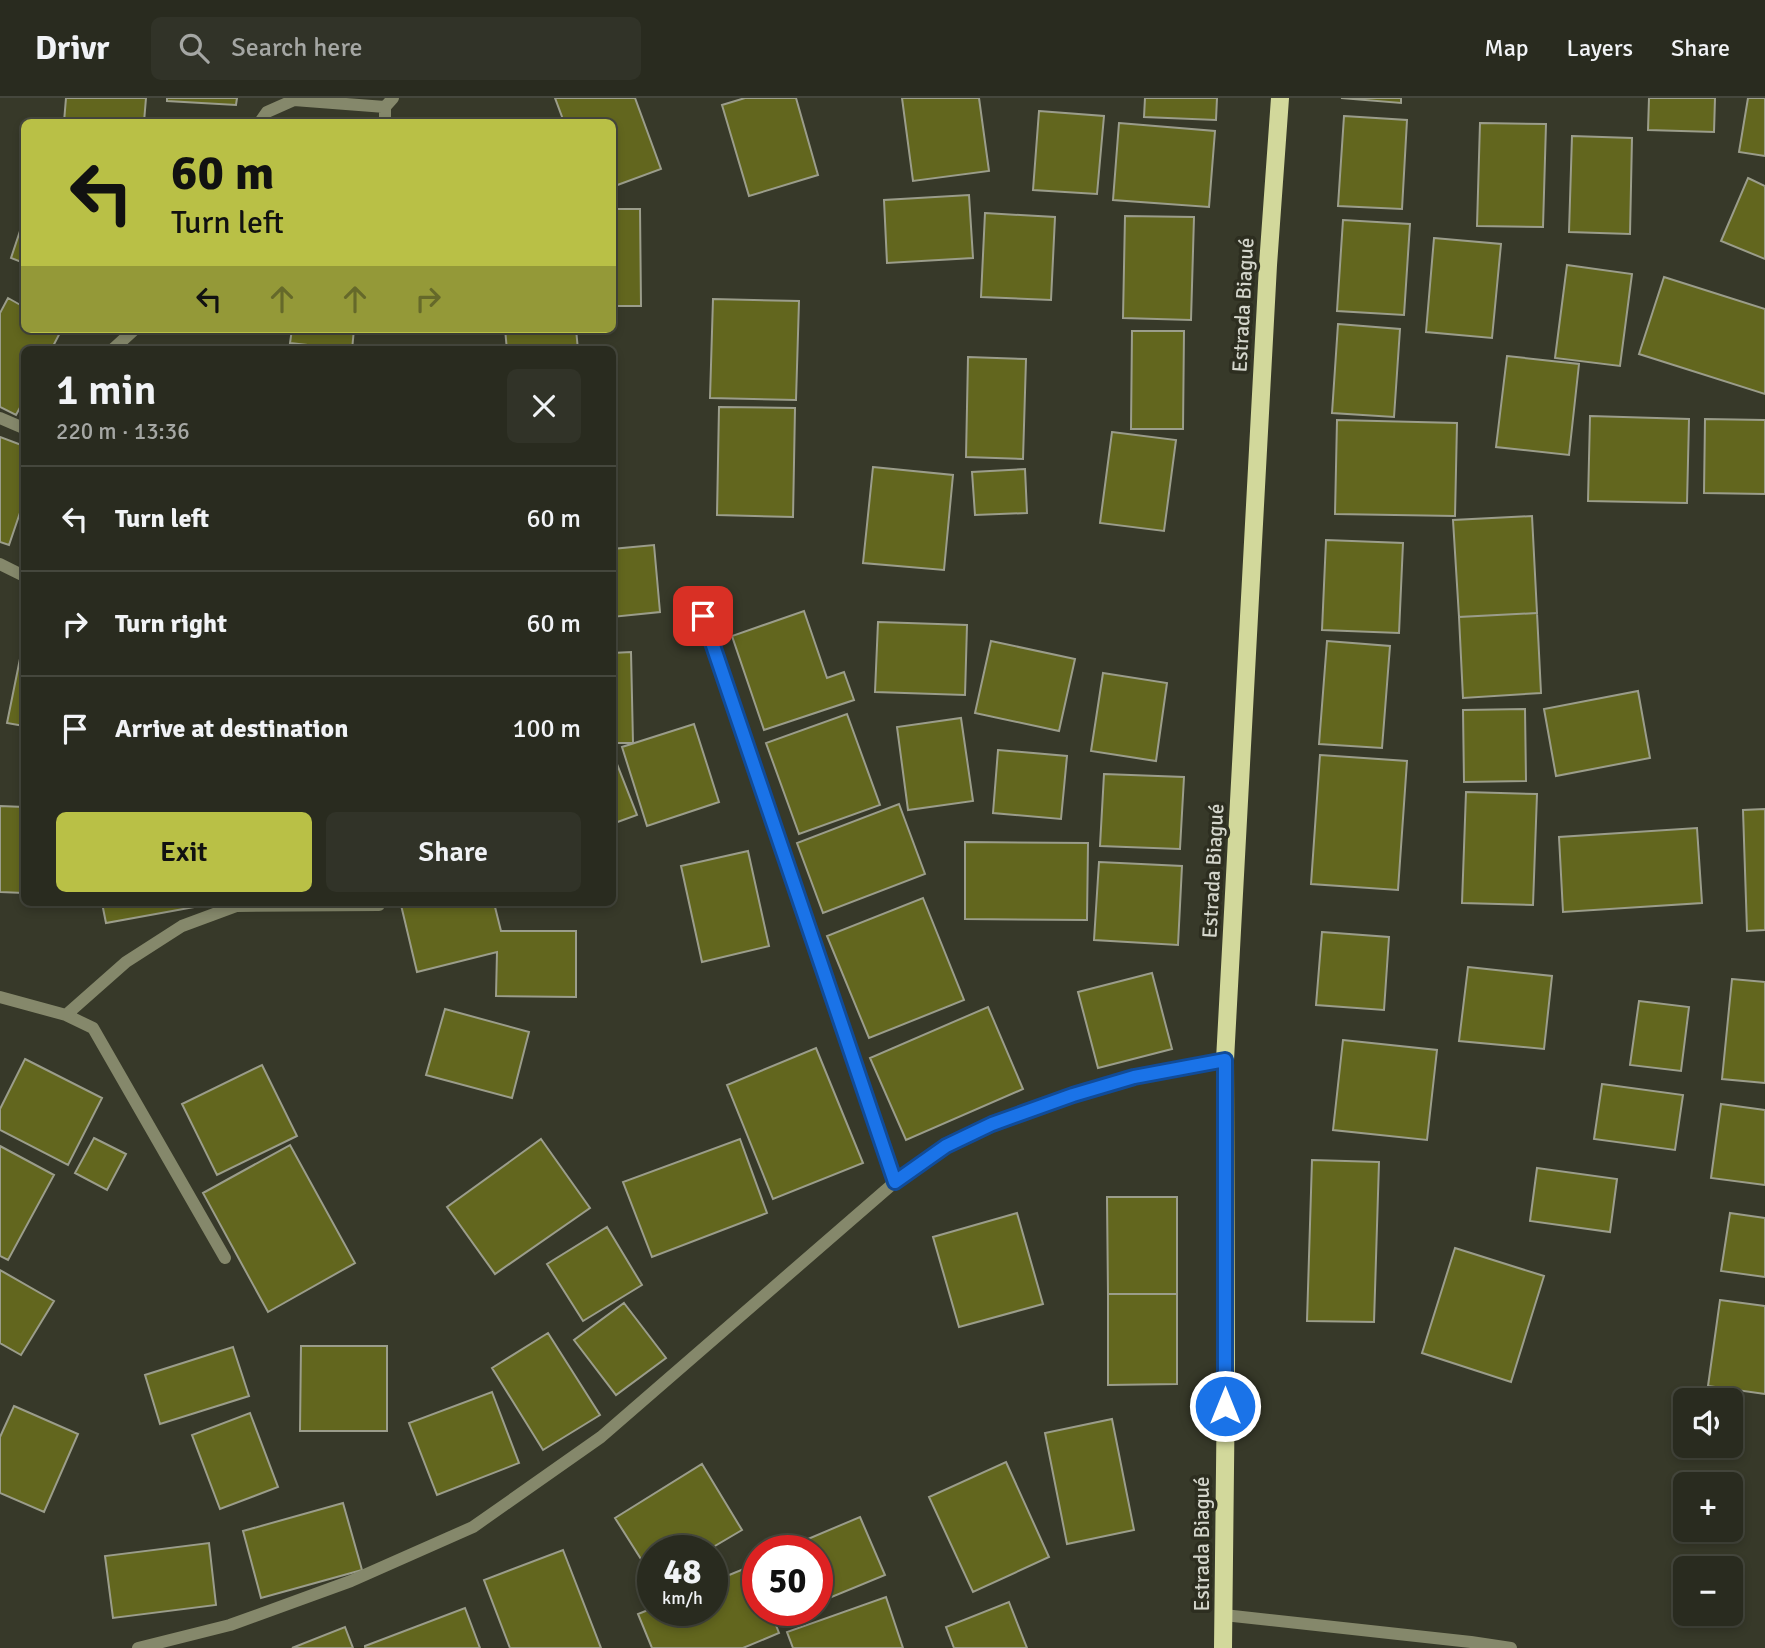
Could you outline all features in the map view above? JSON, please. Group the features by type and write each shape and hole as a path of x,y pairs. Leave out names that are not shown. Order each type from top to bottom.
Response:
{"main road":[{"name":"Estrada Biagué","path":"1223,1648 1225,1060 1267,279 1280,98"}],"street":[{"path":"262,119 267,112 293,100 389,103"},
{"path":"116,346 131,333"},
{"path":"0,418 21,427"},
{"path":"0,564 21,574"},
{"path":"703,616 895,1182"},
{"path":"66,1015 126,962 171,933 182,926 236,906"},
{"path":"0,997 66,1015 93,1028 225,1258"},
{"path":"138,1648 230,1625 351,1581 473,1527 601,1437 895,1182 946,1146 992,1124 1073,1095 1134,1077 1225,1060"},
{"path":"1224,1615 1511,1648"}],"building":[{"path":"66,98 146,98 144,119 64,119"},
{"path":"167,98 237,98 236,105 167,101"},
{"path":"555,98 635,98 661,169 616,186 616,119 563,119"},
{"path":"745,98 796,98 818,175 749,196 722,105"},
{"path":"902,98 979,98 989,171 913,181"},
{"path":"1145,98 1217,98 1216,120 1144,117"},
{"path":"1341,98 1401,98 1401,103"},
{"path":"1649,98 1715,98 1714,132 1648,130"},
{"path":"1748,98 1765,98 1765,156 1739,152"},
{"path":"1039,111 1104,116 1097,194 1033,190"},
{"path":"1344,116 1407,120 1402,209 1338,206"},
{"path":"1119,123 1215,131 1209,207 1113,200"},
{"path":"1480,123 1546,124 1543,227 1477,226"},
{"path":"1572,136 1632,138 1630,234 1569,232"},
{"path":"1748,178 1765,186 1765,259 1721,241"},
{"path":"969,195 973,258 887,263 884,200"},
{"path":"616,209 640,209 641,306 616,306"},
{"path":"985,213 1055,217 1051,300 981,297"},
{"path":"1125,216 1194,217 1191,320 1123,318"},
{"path":"1343,220 1410,224 1404,315 1337,311"},
{"path":"21,228 21,262 11,258"},
{"path":"1434,238 1501,244 1492,338 1426,332"},
{"path":"1567,265 1632,274 1620,366 1555,358"},
{"path":"1664,277 1765,309 1765,394 1639,354"},
{"path":"8,298 21,305 21,333 60,333 53,346 21,346 21,406 16,415 0,407 0,313"},
{"path":"713,299 799,301 796,400 710,398"},
{"path":"1338,324 1400,329 1394,417 1332,413"},
{"path":"1132,331 1184,331 1183,429 1131,429"},
{"path":"291,333 354,333 352,346 290,343"},
{"path":"505,333 576,333 578,346 507,346"},
{"path":"1507,356 1579,364 1569,455 1496,447"},
{"path":"968,357 1026,359 1023,459 966,457"},
{"path":"719,407 795,408 793,517 717,515"},
{"path":"1590,416 1689,419 1687,503 1588,501"},
{"path":"1705,419 1765,420 1765,494 1704,493"},
{"path":"1337,420 1457,423 1455,516 1335,514"},
{"path":"1112,432 1176,440 1164,531 1100,523"},
{"path":"0,437 21,445 21,510 9,545 0,542"},
{"path":"873,467 953,475 944,570 863,563"},
{"path":"1025,469 1027,513 975,515 972,472"},
{"path":"1532,516 1537,613 1459,617 1453,520"},
{"path":"1326,540 1403,543 1399,633 1322,630"},
{"path":"654,545 660,612 616,617 616,549"},
{"path":"804,611 827,678 844,672 854,700 764,730 732,636"},
{"path":"1537,613 1541,693 1463,698 1459,617"},
{"path":"878,622 967,625 965,695 875,692"},
{"path":"991,641 1075,659 1059,731 975,713"},
{"path":"1327,641 1390,646 1382,748 1319,744"},
{"path":"631,652 633,743 616,743 616,653"},
{"path":"21,654 21,725 7,723"},
{"path":"1103,673 1167,683 1156,761 1091,751"},
{"path":"1638,691 1650,758 1556,776 1544,709"},
{"path":"1525,709 1526,781 1464,782 1463,710"},
{"path":"847,714 880,805 799,834 766,743"},
{"path":"961,718 973,801 908,810 897,727"},
{"path":"694,724 719,802 647,826 622,747"},
{"path":"998,750 1067,756 1061,819 993,813"},
{"path":"1320,755 1407,761 1398,890 1311,884"},
{"path":"616,762 637,815 616,823"},
{"path":"1104,774 1184,777 1180,849 1100,846"},
{"path":"1466,792 1537,794 1533,905 1462,903"},
{"path":"899,804 925,874 823,913 797,843"},
{"path":"0,806 21,807 21,893 0,892"},
{"path":"1765,809 1765,930 1747,931 1743,810"},
{"path":"1697,828 1702,903 1563,912 1559,837"},
{"path":"965,842 1088,843 1087,920 965,919"},
{"path":"748,851 769,946 702,962 681,866"},
{"path":"1099,862 1182,866 1178,945 1094,940"},
{"path":"923,898 964,1000 869,1038 827,936"},
{"path":"103,906 200,906 106,923"},
{"path":"401,906 495,906 501,931 576,931 576,997 496,996 497,952 417,972"},
{"path":"1322,932 1389,937 1384,1010 1316,1005"},
{"path":"1468,967 1552,976 1544,1049 1459,1041"},
{"path":"1152,973 1172,1049 1098,1068 1078,992"},
{"path":"1732,979 1765,982 1765,1083 1722,1079"},
{"path":"1639,1001 1689,1007 1681,1071 1630,1065"},
{"path":"988,1007 1023,1089 906,1140 870,1058"},
{"path":"445,1009 529,1032 512,1098 426,1075"},
{"path":"1343,1040 1437,1050 1427,1140 1333,1130"},
{"path":"816,1048 863,1163 773,1199 727,1085"},
{"path":"25,1059 102,1098 68,1165 0,1130 0,1109"},
{"path":"262,1065 297,1136 217,1175 182,1104"},
{"path":"1602,1084 1683,1095 1675,1150 1594,1139"},
{"path":"1721,1104 1765,1110 1765,1185 1711,1178"},
{"path":"94,1138 126,1154 107,1190 75,1173"},
{"path":"541,1139 590,1208 495,1274 447,1207"},
{"path":"740,1139 767,1213 652,1257 623,1182"},
{"path":"290,1145 355,1263 268,1312 203,1193"},
{"path":"0,1146 54,1175 8,1260 0,1256"},
{"path":"1312,1160 1379,1162 1374,1322 1307,1321"},
{"path":"1537,1168 1617,1179 1610,1232 1530,1221"},
{"path":"1107,1197 1177,1197 1177,1294 1108,1294"},
{"path":"1017,1213 1043,1304 959,1327 933,1237"},
{"path":"1730,1213 1765,1218 1765,1277 1721,1271"},
{"path":"607,1227 642,1285 583,1321 547,1264"},
{"path":"1455,1248 1544,1276 1511,1382 1422,1353"},
{"path":"0,1270 54,1301 21,1355 0,1343"},
{"path":"1108,1294 1177,1294 1177,1384 1108,1385"},
{"path":"1720,1300 1765,1306 1765,1394 1743,1391 1743,1388 1708,1386"},
{"path":"624,1303 666,1358 616,1395 574,1340"},
{"path":"548,1333 600,1415 543,1450 492,1368"},
{"path":"301,1346 387,1346 387,1431 300,1431"},
{"path":"233,1347 249,1396 160,1424 145,1375"},
{"path":"492,1392 519,1463 437,1495 409,1423"},
{"path":"14,1406 78,1434 44,1512 0,1493 0,1437"},
{"path":"250,1413 278,1487 220,1509 192,1435"},
{"path":"1112,1419 1134,1530 1067,1544 1045,1433"},
{"path":"1006,1462 1049,1557 973,1592 929,1497"},
{"path":"702,1464 742,1530 728,1538 728,1535 637,1535 637,1553 615,1518"},
{"path":"343,1503 362,1570 261,1598 243,1531"},
{"path":"860,1517 885,1575 833,1596 833,1535 817,1535"},
{"path":"209,1543 216,1605 113,1618 105,1556"},
{"path":"563,1550 601,1648 510,1648 484,1580"},
{"path":"742,1570 742,1626 776,1626 779,1633 743,1648 652,1648 643,1626 728,1626 728,1575"},
{"path":"886,1597 903,1648 793,1648 787,1632 804,1626 833,1626 833,1616"},
{"path":"1009,1602 1027,1648 954,1648 946,1627"},
{"path":"465,1608 480,1648 365,1648 365,1646"},
{"path":"345,1627 353,1648 292,1648"}],"route":[{"path":"703,616 895,1182 946,1146 992,1124 1134,1077 1225,1060 1225,1406"}]}
